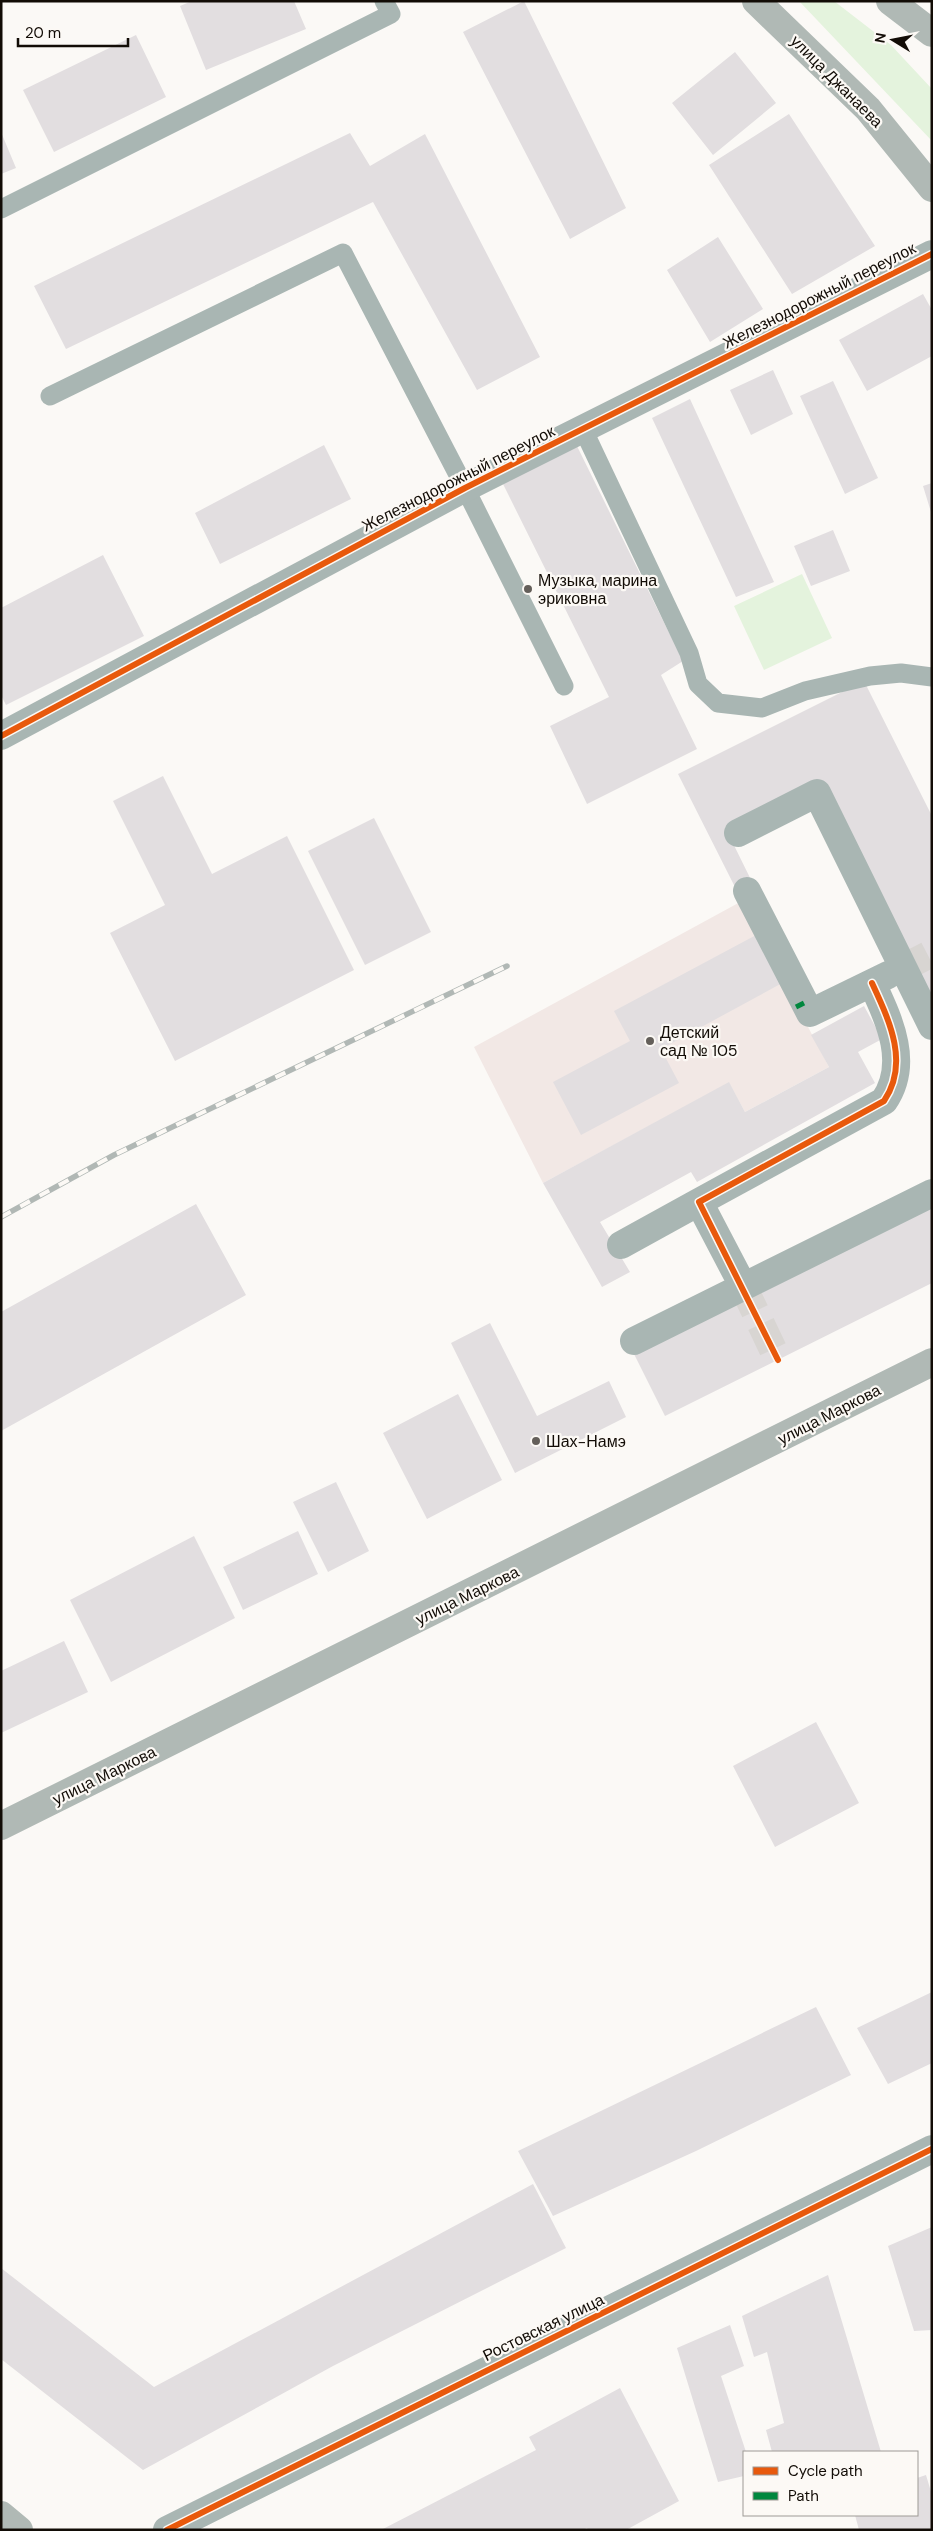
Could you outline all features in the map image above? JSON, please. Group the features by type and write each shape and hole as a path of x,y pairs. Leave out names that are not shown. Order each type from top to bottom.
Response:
{"main road":[{"name":"улица Джанаева","path":"756,1 868,109 932,188"},
{"path":"890,1 932,33"},
{"name":"улица Маркова","path":"1,1826 932,1362"},
{"path":"1,2515 19,2530"}],"street":[{"name":"Железнодорожный переулок","path":"1,736 466,488 932,254"},
{"path":"738,833 817,793 932,1026"},
{"path":"747,891 800,1005 810,1013 903,968"},
{"path":"621,1245 884,1101 892,1089 896,1044 889,1022 872,983"},
{"path":"634,1341 932,1193"},
{"path":"699,1202 743,1286"},
{"name":"Ростовская улица","path":"167,2530 932,2149"}],"lane":[{"path":"1,209 391,14 384,1"},
{"path":"50,396 343,253 466,488 564,686"},
{"path":"583,429 689,653 698,684 718,703 762,708 806,691 870,676 900,673 932,677"}],"shaded area":[{"name":"Детский сад № 105","path":"742,901 829,1067 745,1112 729,1083 543,1183 474,1047"}],"green space":[{"path":"799,1 834,1 891,45 932,89 932,141"},
{"path":"802,574 832,638 764,670 734,606"}],"building":[{"path":"192,1 294,1 306,29 206,70 180,6"},
{"path":"524,1 626,208 570,239 463,32"},
{"path":"136,35 166,97 54,152 23,90"},
{"path":"735,52 776,103 713,155 672,103"},
{"path":"789,114 875,246 792,294 709,165"},
{"path":"1,132 16,168 1,174"},
{"path":"350,133 370,166 425,134 540,357 477,390 373,202 66,349 34,286"},
{"path":"718,237 763,309 710,342 667,270"},
{"path":"923,294 932,310 932,356 867,391 839,340"},
{"path":"773,370 793,414 751,435 730,390"},
{"path":"833,381 878,478 845,494 800,396"},
{"path":"690,399 774,582 736,597 652,418"},
{"path":"575,442 683,661 661,675 697,749 587,804 550,726 609,697 501,480"},
{"path":"324,445 351,499 220,564 195,513"},
{"path":"932,483 932,512 931,512 923,486"},
{"path":"833,530 850,571 811,586 794,546"},
{"path":"103,555 144,636 6,705 1,695 1,608"},
{"path":"864,681 932,816 932,1002 821,780 725,827 755,888 739,895 678,774"},
{"path":"163,776 212,874 287,836 354,970 175,1061 110,933 165,905 113,801"},
{"path":"374,818 431,932 365,965 308,851"},
{"path":"758,934 784,982 661,1049 679,1083 581,1135 553,1082 630,1041 614,1011"},
{"path":"864,1006 882,1039 858,1052 875,1083 697,1182 691,1172 600,1222 630,1272 602,1287 543,1183 729,1082 745,1112 829,1067 811,1035"},
{"path":"196,1204 246,1295 1,1431 1,1312"},
{"path":"932,1205 932,1283 665,1416 634,1354"},
{"path":"490,1323 537,1416 609,1381 626,1417 515,1473 451,1343"},
{"path":"458,1394 502,1480 427,1519 383,1433"},
{"path":"336,1482 369,1551 328,1572 293,1502"},
{"path":"298,1531 318,1574 243,1610 223,1567"},
{"path":"194,1536 235,1618 111,1682 70,1600"},
{"path":"64,1641 88,1692 1,1733 1,1671"},
{"path":"816,1722 859,1803 775,1847 733,1766"},
{"path":"932,1992 932,2063 888,2084 857,2028"},
{"path":"816,2007 851,2075 696,2151 553,2216 518,2151"},
{"path":"533,2184 566,2248 333,2366 143,2470 1,2359 1,2268 154,2387"},
{"path":"932,2227 932,2330 914,2331 888,2246"},
{"path":"828,2275 881,2451 772,2451 766,2430 784,2423 767,2352 754,2357 742,2316"},
{"path":"730,2325 744,2366 721,2376 746,2451 743,2451 743,2476 718,2482 677,2348"},
{"path":"620,2388 679,2501 626,2530 588,2530 587,2528 583,2530 381,2530 536,2450 529,2437"},
{"path":"926,2475 932,2495 932,2530 859,2530 855,2516 918,2516 918,2478"}],"tunnel":[{"path":"903,968 932,953"},
{"path":"743,1286 778,1360"}],"railway":[{"path":"1,1217 114,1155 507,966"}],"marked path":[{"path":"796,1007 804,1003"}],"cycle path":[{"path":"1,736 465,488 932,254"},
{"path":"778,1360 699,1202 884,1101 892,1087 896,1057 890,1027 872,983"},
{"path":"167,2530 932,2149"}],"place":[{"name":"Музыка, марина эриковна","path":"528,589"},
{"name":"Детский сад № 105","path":"650,1041"},
{"name":"Шах-Намэ","path":"536,1441"}]}
